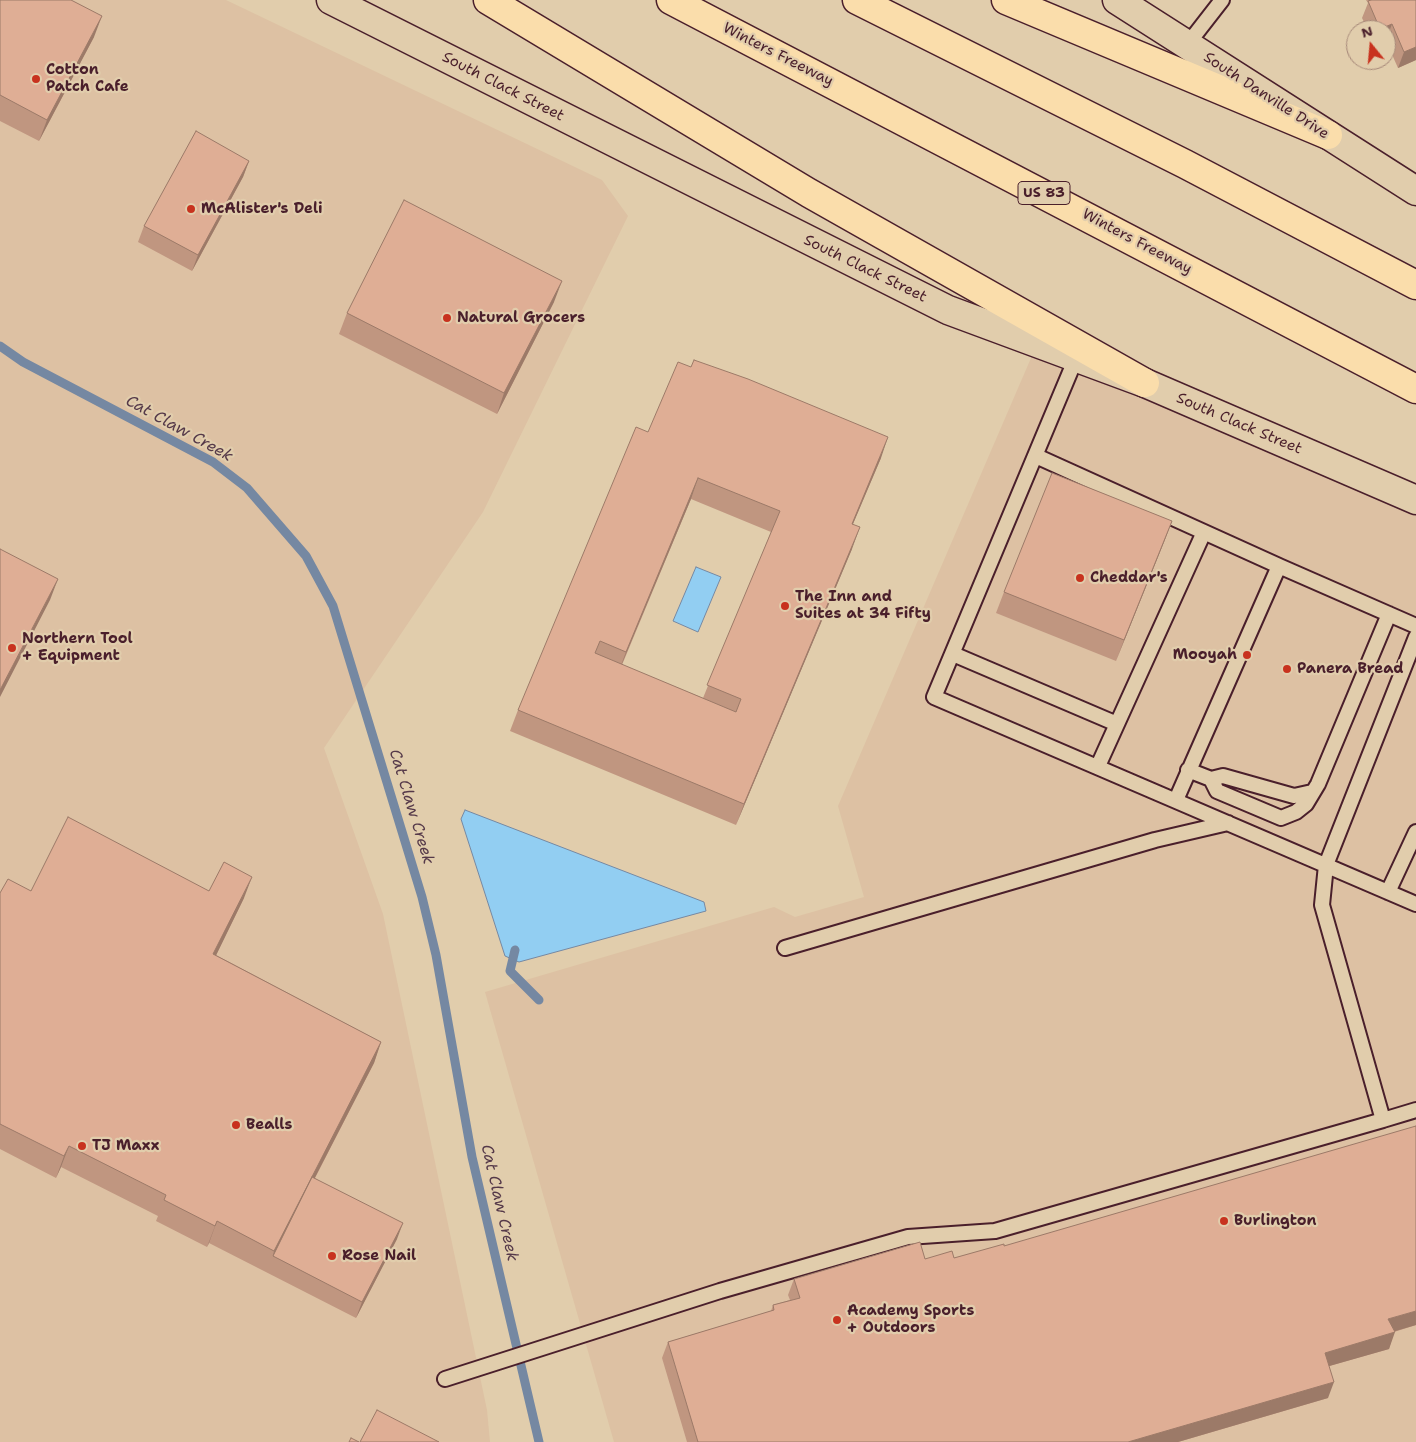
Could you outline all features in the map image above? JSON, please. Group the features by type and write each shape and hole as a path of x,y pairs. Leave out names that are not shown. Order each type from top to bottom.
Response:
{"highway":[{"path":"488,0 809,193 1145,383"},
{"name":"Winters Freeway","path":"670,0 1416,389"},
{"path":"857,0 1194,169 1416,285"},
{"path":"1006,0 1328,136"}],"main road":[{"name":"South Clack Street","path":"331,0 948,310 1145,383 1416,500"},
{"name":"South Danville Drive","path":"1117,0 1416,191"}],"lane":[{"path":"1187,45 1222,0"},
{"path":"1076,358 934,697 1416,904"},
{"path":"1036,456 1416,626"},
{"path":"1098,766 1204,532"},
{"path":"1176,800 1279,566"},
{"path":"1211,778 1217,791 1281,818 1296,812 1306,804 1318,784 1389,614"},
{"path":"1383,1120 1322,905 1326,865 1416,637"},
{"path":"953,654 1117,724"},
{"path":"1188,770 1211,778 1222,776 1294,796 1312,792"},
{"path":"785,948 1155,840 1228,823"},
{"path":"1388,892 1416,832"},
{"path":"445,1379 720,1291 908,1237 995,1230 1416,1110"}],"shaded area":[{"path":"0,0 226,0 602,180 628,216 483,512 324,748 383,914 487,1410 490,1442 0,1442"},
{"path":"1034,351 1416,512 1416,1442 614,1442 485,992 774,907 795,917 864,897 838,806"}],"water":[{"path":"696,567 721,577 698,632 673,621"},
{"path":"465,810 704,902 706,911 519,962 505,956 461,819"}],"building":[{"name":"Cotton Patch Cafe","path":"0,0 71,0 102,16 47,120 0,95"},
{"path":"1416,0 1416,47 1404,52 1396,33 1396,20 1376,20 1368,1"},
{"name":"McAlister's Deli","path":"196,131 249,161 198,255 144,226"},
{"name":"Natural Grocers","path":"404,200 562,281 504,393 347,313"},
{"name":"The Inn and Suites at 34 Fifty","path":"694,360 748,379 888,437 852,524 860,527 744,804 518,710 636,427 648,432 678,362 691,367","holes":["698,478 780,511 707,685 741,699 736,712 595,653 600,641 626,652"]},
{"name":"Cheddar's","path":"1052,473 1172,521 1124,640 1004,592"},
{"name":"Northern Tool + Equipment","path":"0,549 58,579 0,690"},
{"path":"68,817 209,891 224,862 252,877 213,954 381,1042 274,1251 217,1221 215,1226 164,1200 166,1195 69,1146 64,1156 0,1124 0,893 8,879 31,891"},
{"path":"1416,1126 1416,1311 1388,1319 1395,1332 1325,1353 1334,1382 1128,1442 698,1442 668,1342 774,1310 773,1305 800,1298 794,1279 920,1242 925,1259 952,1251 954,1258 1004,1244 1004,1246"},
{"name":"Rose Nail","path":"312,1177 403,1223 362,1302 273,1256"},
{"path":"377,1410 439,1442 360,1442"},
{"path":"351,1438 359,1442 349,1442"}],"waterway":[{"name":"Cat Claw Creek","path":"0,346 23,362 213,462 247,488 306,556 333,606 422,897 436,955 472,1157 539,1442"},
{"path":"515,950 510,971 539,1000"}],"place":[{"name":"Cotton Patch Cafe","path":"36,79"},
{"name":"McAlister's Deli","path":"191,209"},
{"name":"Natural Grocers","path":"447,318"},
{"name":"Cheddar's","path":"1080,578"},
{"name":"The Inn and Suites at 34 Fifty","path":"785,606"},
{"name":"Northern Tool + Equipment","path":"12,648"},
{"name":"Mooyah","path":"1247,655"},
{"name":"Panera Bread","path":"1287,669"},
{"name":"Bealls","path":"236,1125"},
{"name":"TJ Maxx","path":"82,1146"},
{"name":"Burlington","path":"1224,1221"},
{"name":"Rose Nail","path":"332,1256"},
{"name":"Academy Sports + Outdoors","path":"837,1320"}]}
